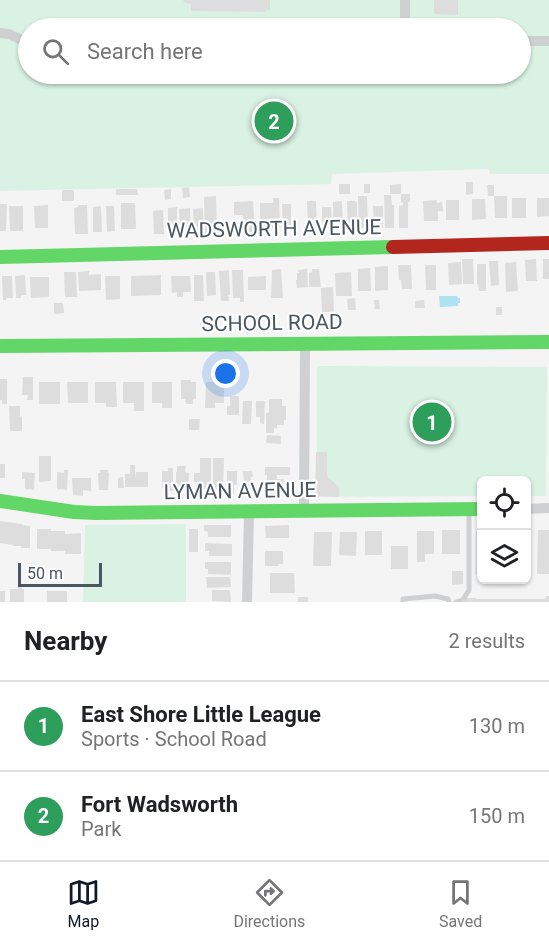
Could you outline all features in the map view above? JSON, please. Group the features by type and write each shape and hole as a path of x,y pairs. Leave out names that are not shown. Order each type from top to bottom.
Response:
{"street":[{"path":"405,0 405,18"},
{"path":"0,33 18,38"},
{"path":"531,41 549,41"},
{"name":"WADSWORTH AVENUE","path":"0,256 549,243"},
{"name":"SCHOOL ROAD","path":"0,346 548,341"},
{"path":"304,511 305,344"},
{"name":"LYMAN AVENUE","path":"0,501 85,513 475,509"},
{"path":"531,508 549,508"},
{"path":"248,602 249,512"}],"lane":[{"path":"460,600 469,590 475,509"},
{"path":"404,602 403,599 435,596 448,599 449,602"}],"green space":[{"path":"0,0 549,0 549,174 490,174 489,169 332,174 331,184 0,191"},
{"path":"317,366 547,367 546,496 531,496 531,476 477,476 477,496 317,497"},
{"path":"186,524 186,602 83,602 85,525"}],"water":[{"path":"439,296 457,296 460,298 460,303 458,306 440,307"}],"building":[{"path":"183,0 270,0 270,10 266,12 191,11 191,4"},
{"path":"434,0 458,0 458,15 434,14"},
{"path":"466,182 473,182 473,194 466,195"},
{"path":"339,184 350,184 350,194 339,194"},
{"path":"364,184 370,184 370,193 364,193"},
{"path":"401,184 401,194 390,194 390,185"},
{"path":"487,185 494,185 494,196 488,196"},
{"path":"189,187 190,197 183,198 182,188"},
{"path":"116,189 137,189 138,195 116,195"},
{"path":"171,189 171,199 165,200 164,190"},
{"path":"62,190 74,190 74,201 62,201"},
{"path":"401,194 410,194 408,228 399,228 399,206 403,205"},
{"path":"384,195 391,195 392,205 394,205 394,228 385,228"},
{"path":"216,196 217,232 205,233 204,197"},
{"path":"358,196 367,196 368,228 359,229"},
{"path":"494,196 507,196 507,218 495,218"},
{"path":"273,198 279,198 280,228 260,225 260,203 273,203"},
{"path":"512,198 526,198 526,218 512,218"},
{"path":"537,198 549,198 549,216 537,217"},
{"path":"472,199 485,199 486,219 472,220"},
{"path":"437,200 437,203 442,202 443,211 438,211 438,221 424,221 423,201"},
{"path":"446,200 459,200 459,220 446,220"},
{"path":"253,201 255,234 244,235 243,215 234,215 234,202"},
{"path":"307,201 316,201 317,229 308,230"},
{"path":"342,201 343,229 333,229 333,202"},
{"path":"347,201 357,202 357,228 348,229"},
{"path":"121,203 135,203 136,229 121,229"},
{"path":"0,204 7,204 6,231 0,231"},
{"path":"282,204 291,204 291,231 283,231"},
{"path":"48,205 48,228 35,228 34,206"},
{"path":"78,205 87,205 88,234 75,234 74,208"},
{"path":"9,206 23,206 23,231 10,231"},
{"path":"101,206 102,232 93,232 93,207"},
{"path":"106,206 114,206 115,231 107,232"},
{"path":"373,206 383,206 383,228 374,228"},
{"path":"177,207 177,233 168,233 168,208"},
{"path":"322,207 331,207 332,229 322,229"},
{"path":"190,208 191,233 180,233 179,209"},
{"path":"203,208 204,233 194,233 193,209"},
{"path":"163,210 164,234 154,234 153,211"},
{"path":"462,259 473,259 474,284 463,284"},
{"path":"536,259 537,281 526,281 525,260"},
{"path":"543,259 549,259 549,279 543,279"},
{"path":"489,261 498,261 499,285 491,286"},
{"path":"461,262 462,284 449,285 448,263"},
{"path":"516,262 518,291 506,292 505,263"},
{"path":"477,264 486,264 486,291 479,291"},
{"path":"398,265 411,265 412,289 402,289"},
{"path":"425,265 436,265 436,290 426,290"},
{"path":"388,266 388,290 375,291 375,267"},
{"path":"370,268 371,291 358,291 358,269"},
{"path":"281,269 283,298 271,298 272,270"},
{"path":"307,269 308,287 297,288 298,270"},
{"path":"312,269 319,269 321,287 309,287 309,273"},
{"path":"229,270 229,301 221,301 219,271"},
{"path":"232,270 243,270 244,302 240,302 240,298 233,298"},
{"path":"89,271 89,275 101,274 101,290 79,291 78,272"},
{"path":"64,272 76,272 77,297 65,297"},
{"path":"206,272 215,272 216,295 207,296"},
{"path":"351,272 352,296 336,296 335,273"},
{"path":"25,275 26,295 16,298 15,276"},
{"path":"161,275 161,295 131,296 131,276"},
{"path":"194,275 203,275 204,301 194,301"},
{"path":"2,276 12,276 13,298 3,300"},
{"path":"105,276 120,276 120,299 106,300"},
{"path":"171,276 190,276 191,292 183,292 183,297 177,297 177,292 172,293"},
{"path":"266,276 266,290 248,290 248,277"},
{"path":"30,277 49,277 49,297 31,298"},
{"path":"333,287 334,312 322,312 321,288"},
{"path":"355,298 356,310 348,310 347,299"},
{"path":"374,300 379,300 380,309 375,309"},
{"path":"424,300 425,308 415,308 415,301"},
{"path":"54,303 63,303 64,313 54,314"},
{"path":"496,307 502,307 502,315 496,315"},
{"path":"23,377 33,377 33,400 27,400 28,395 22,395"},
{"path":"0,379 7,379 7,404 2,404 0,400"},
{"path":"181,380 196,382 196,399 193,399 193,404 186,404 185,399 181,399"},
{"path":"39,382 60,382 60,404 39,404"},
{"path":"67,382 88,382 88,403 68,403"},
{"path":"95,382 116,382 117,407 106,407 106,403 95,403"},
{"path":"123,382 144,382 144,411 134,411 134,403 123,403"},
{"path":"152,382 172,382 172,408 162,408 162,403 152,403"},
{"path":"206,382 224,382 224,403 215,403 215,408 205,408"},
{"path":"230,396 239,396 239,415 227,415"},
{"path":"269,399 282,399 282,406 286,406 284,425 277,425 274,433 266,433"},
{"path":"243,401 252,401 251,424 242,424"},
{"path":"256,401 265,401 264,424 260,423 260,417 256,417"},
{"path":"9,406 20,406 22,431 10,431"},
{"path":"189,419 200,419 199,430 189,430"},
{"path":"267,435 281,436 281,444 266,443"},
{"path":"316,452 327,452 327,476 339,487 339,497 315,496"},
{"path":"39,456 51,456 51,481 39,482"},
{"path":"200,458 211,458 211,489 200,489 200,482 194,482 194,473 200,473"},
{"path":"213,458 224,458 223,489 213,489"},
{"path":"0,464 5,464 5,478 0,478"},
{"path":"130,465 135,465 135,478 136,472 148,472 148,487 125,487 125,474 130,474"},
{"path":"177,466 186,466 185,472 189,473 188,491 176,491"},
{"path":"265,467 290,467 290,475 277,475 277,479 284,479 283,491 277,491 277,494 267,494"},
{"path":"168,468 173,468 173,491 163,491 162,471 168,471"},
{"path":"64,470 68,470 67,490 57,489 57,472 64,473"},
{"path":"100,470 108,470 108,490 99,490 98,473"},
{"path":"227,471 237,471 237,485 234,485 234,494 227,494"},
{"path":"243,471 252,471 251,494 245,494"},
{"path":"22,472 35,473 34,490 25,489"},
{"path":"123,477 124,488 118,488 118,478"},
{"path":"72,478 91,478 91,491 83,490 83,496 73,495"},
{"path":"0,521 30,526 30,548 0,543"},
{"path":"204,525 231,525 231,537 208,537 208,532 204,531"},
{"path":"289,525 289,538 266,538 265,526"},
{"path":"37,529 65,531 65,534 81,533 81,554 65,554 65,551 37,549"},
{"path":"189,529 198,529 198,552 189,552"},
{"path":"442,530 460,530 460,554 442,554"},
{"path":"538,530 549,530 549,574 537,574"},
{"path":"365,531 382,531 382,555 365,555"},
{"path":"417,531 434,531 434,554 425,554 425,562 417,562"},
{"path":"476,531 477,531 477,575"},
{"path":"314,532 332,532 331,566 313,566"},
{"path":"340,532 357,532 356,556 339,555"},
{"path":"205,543 232,544 232,556 209,556 209,551 205,551"},
{"path":"391,546 408,546 408,569 391,569"},
{"path":"265,551 283,551 283,564 265,566"},
{"path":"205,562 231,562 231,575 208,574"},
{"path":"452,571 463,571 463,584 452,585"},
{"path":"270,573 294,573 295,593 270,593"},
{"path":"206,577 230,577 231,587 207,588"},
{"path":"18,586 24,589 24,602 10,602 10,589 18,589"},
{"path":"212,590 230,590 231,602 212,601"},
{"path":"0,591 5,591 5,602 0,602"},
{"path":"47,591 67,591 67,602 47,602"},
{"path":"545,596 549,596 549,602 460,602 460,598 546,599"},
{"path":"298,597 308,597 308,602 298,602"}],"traffic: fast":[{"path":"0,257 393,247"},
{"path":"0,346 549,342"},
{"path":"0,501 96,513 477,509"}],"traffic: jam":[{"path":"393,247 549,243"}],"place":[{"name":"Fort Wadsworth","path":"274,121"},
{"name":"East Shore Little League","path":"432,422"}]}
